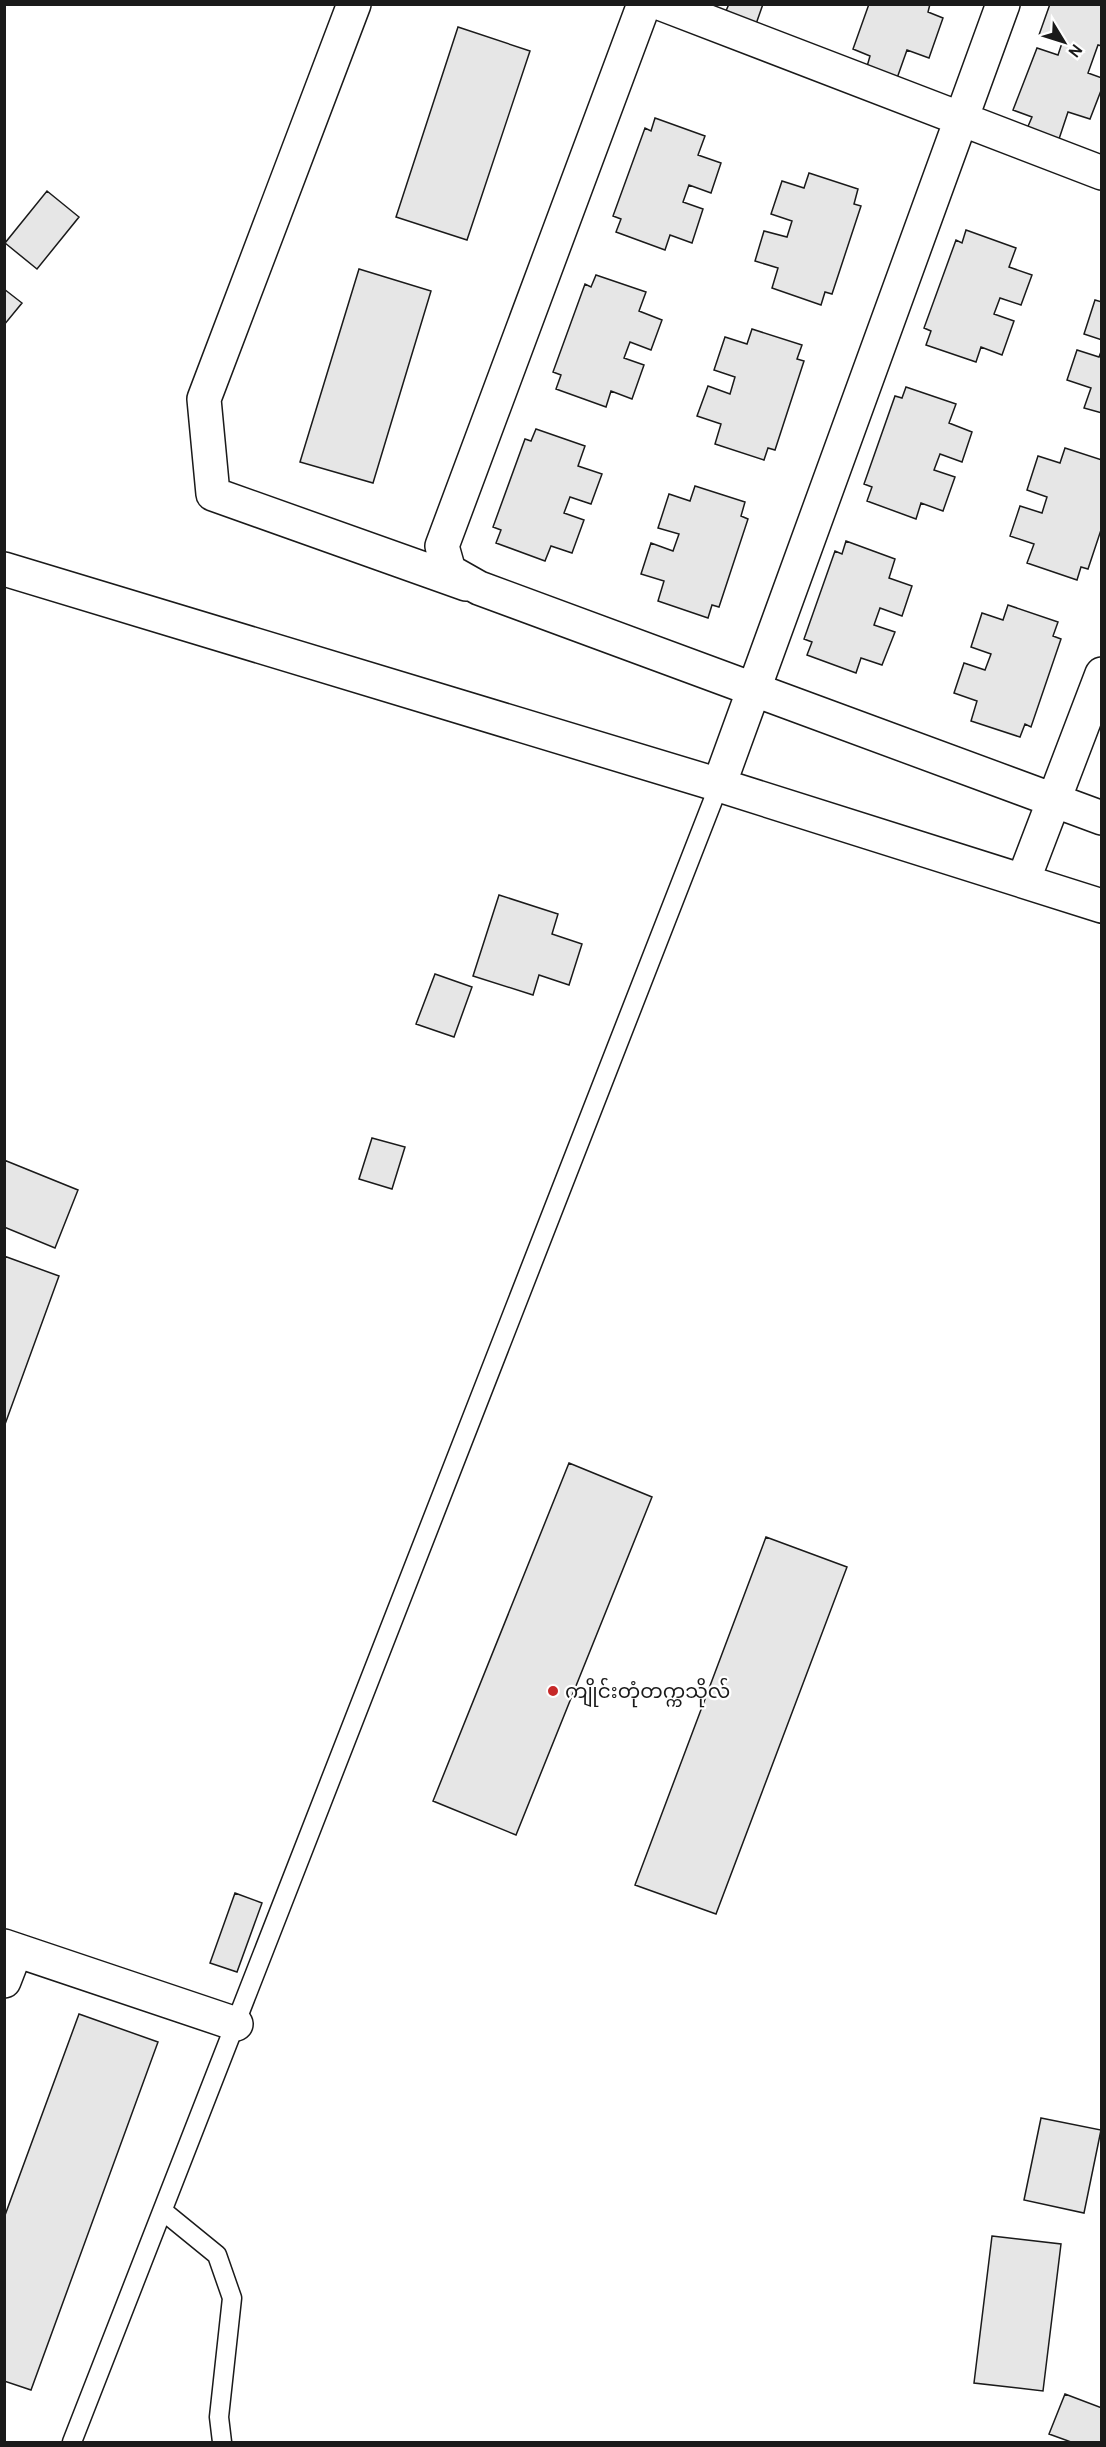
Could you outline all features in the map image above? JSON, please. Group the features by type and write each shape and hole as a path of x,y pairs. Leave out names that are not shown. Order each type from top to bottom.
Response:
{"street":[{"path":"354,4 204,399 213,494 754,688 1101,818"},
{"path":"479,588 450,571 442,546 644,4"},
{"path":"662,4 1101,173"},
{"path":"719,785 1003,4"},
{"path":"4,569 719,785 1101,906"},
{"path":"1023,881 1101,674"},
{"path":"4,1981 10,1948 236,2024"}],"lane":[{"path":"72,2442 719,785"},
{"path":"163,2211 217,2255 232,2298 219,2417 222,2442"}],"building":[{"path":"729,4 763,4 756,24 725,13"},
{"path":"869,4 930,4 928,12 943,18 929,58 907,50 896,81 866,70 870,56 853,49"},
{"path":"1050,4 1102,4 1102,46 1098,45 1088,73 1102,78 1102,88 1090,119 1068,112 1058,142 1026,131 1032,117 1013,110 1037,48 1058,55 1062,43 1039,35"},
{"path":"458,27 530,51 467,240 396,217"},
{"path":"655,118 705,136 698,155 721,163 711,193 689,185 683,202 703,209 692,243 670,235 665,250 616,232 621,219 613,216 645,128 651,131"},
{"path":"809,173 858,189 854,204 861,206 832,294 825,292 821,305 772,288 778,268 755,261 764,231 787,237 792,221 771,214 782,181 804,188"},
{"path":"47,191 79,217 37,269 5,243"},
{"path":"966,230 1016,248 1009,267 1032,275 1021,305 1000,298 994,314 1014,321 1002,355 981,347 976,362 926,345 931,331 924,328 956,240 962,243"},
{"path":"359,269 431,291 373,483 300,462"},
{"path":"596,275 646,292 639,311 662,320 651,350 630,342 624,358 644,365 632,399 611,391 606,407 556,389 561,375 553,372 585,284 591,287"},
{"path":"4,289 22,303 4,325"},
{"path":"1095,300 1102,302 1102,340 1084,334"},
{"path":"752,329 802,345 797,359 804,361 775,450 768,448 764,460 715,444 721,424 697,416 708,386 730,394 735,377 714,370 725,337 747,344"},
{"path":"1102,349 1102,413 1084,408 1091,388 1067,380 1077,350 1099,357"},
{"path":"906,387 956,404 949,423 972,432 962,462 940,454 934,470 955,477 943,511 921,503 916,519 867,501 872,487 864,484 895,396 902,398"},
{"path":"536,429 585,446 578,466 602,474 591,504 570,497 564,513 584,520 572,553 551,546 545,561 496,543 501,530 493,527 525,439 531,441"},
{"path":"1065,448 1102,460 1102,527 1088,569 1081,567 1077,580 1027,563 1034,544 1010,536 1020,506 1042,513 1047,497 1027,490 1038,456 1060,463"},
{"path":"695,486 745,502 741,516 748,519 719,607 712,605 708,618 658,601 664,581 641,574 651,543 673,551 679,534 658,528 669,494 690,501"},
{"path":"846,541 895,559 889,578 912,586 902,616 880,608 874,625 895,632 882,665 861,658 856,673 807,655 812,642 804,639 835,551 842,554"},
{"path":"1008,605 1058,622 1053,636 1061,639 1031,727 1025,724 1020,737 971,721 977,701 954,693 964,663 985,670 991,654 971,647 982,613 1003,620"},
{"path":"499,895 558,914 552,934 582,944 569,985 539,975 533,995 473,976"},
{"path":"435,974 472,987 454,1037 416,1024"},
{"path":"372,1138 405,1147 392,1189 359,1179"},
{"path":"4,1160 78,1190 55,1248 4,1227"},
{"path":"4,1256 59,1276 4,1427"},
{"path":"569,1463 652,1497 516,1835 433,1801"},
{"path":"766,1537 847,1567 716,1914 635,1885"},
{"path":"235,1893 262,1903 237,1972 210,1963"},
{"path":"79,2014 158,2042 31,2390 4,2381 4,2218"},
{"path":"1041,2118 1101,2130 1084,2213 1024,2200"},
{"path":"992,2236 1061,2244 1043,2391 974,2383"},
{"path":"1065,2394 1102,2408 1102,2442 1071,2442 1049,2434"}],"place":[{"name":"ကျိုင်းတုံတက္ကသိုလ်","path":"553,1691"}]}
